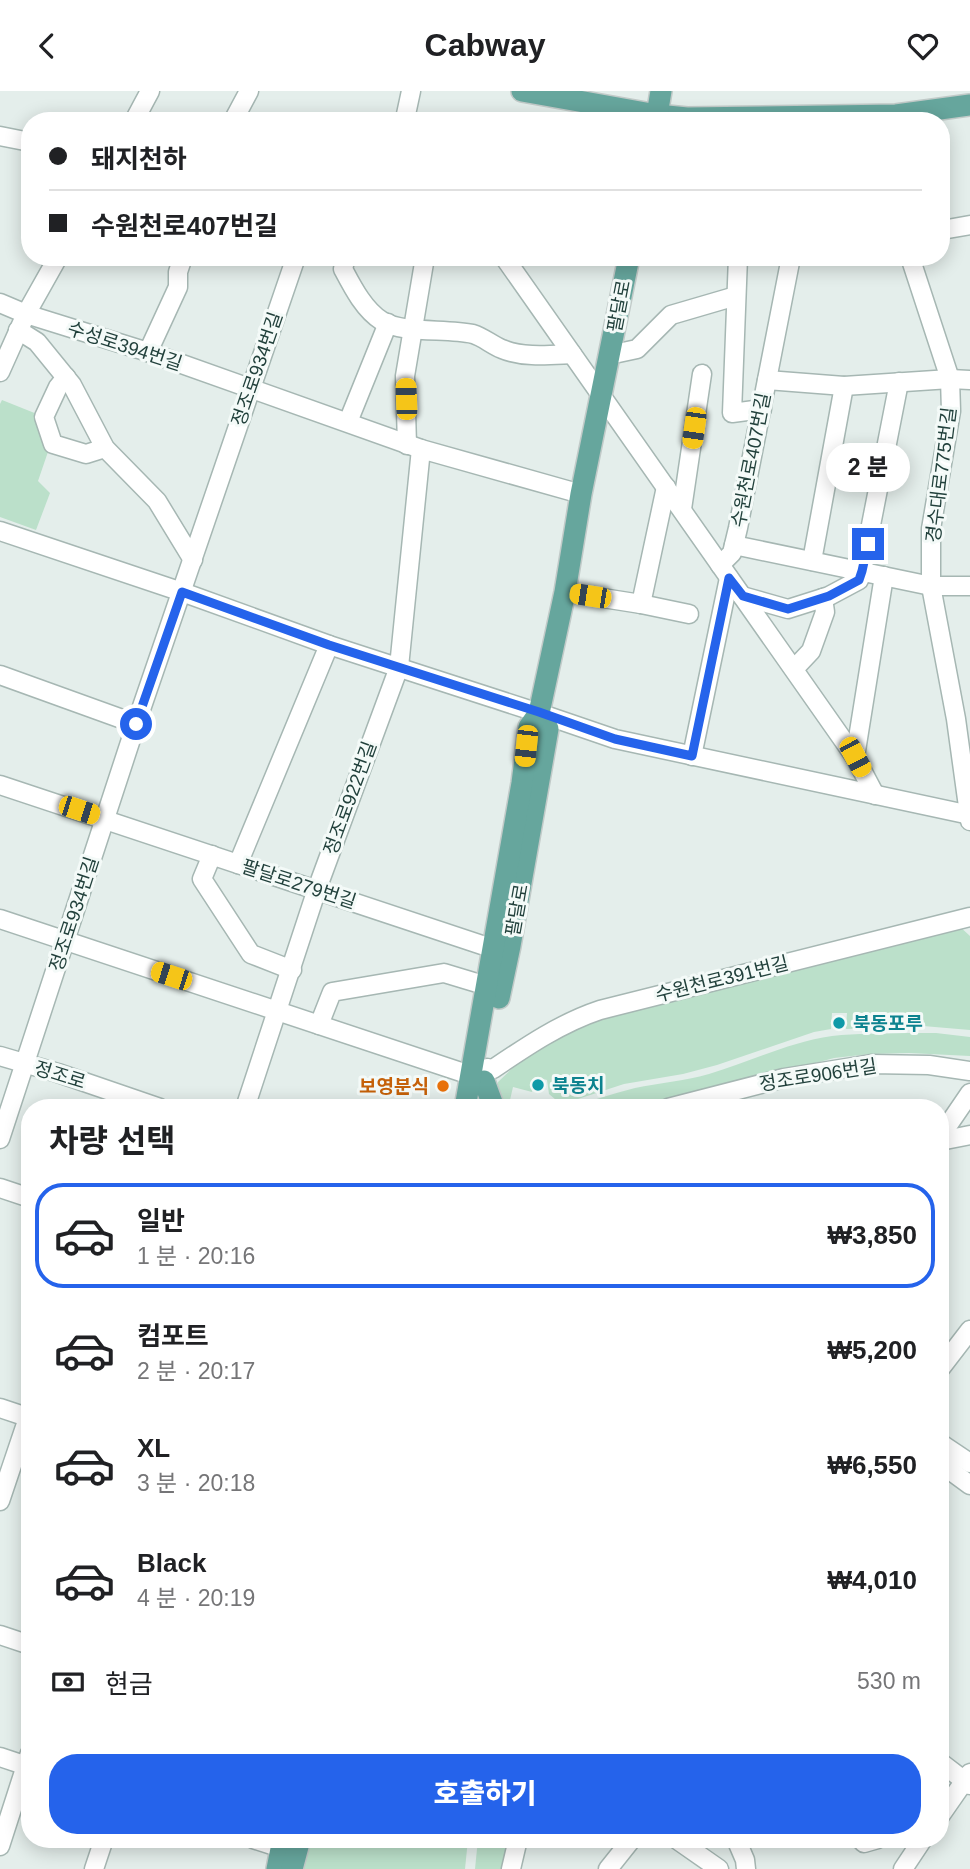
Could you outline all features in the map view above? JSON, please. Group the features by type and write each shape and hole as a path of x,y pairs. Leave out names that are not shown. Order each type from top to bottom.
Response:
{"main road":[{"path":"522,91 626,112"},
{"path":"657,112 661,91"},
{"path":"930,112 970,105"},
{"name":"팔달로","path":"477,1099 487,986 522,783 528,727 539,712 565,592 627,266"},
{"name":"팔달로","path":"469,1099 480,1075 510,946 548,729 539,712"},
{"path":"480,1075 490,1099"},
{"path":"285,1849 292,1869"}],"street":[{"path":"139,112 150,91"},
{"path":"238,112 249,91"},
{"path":"406,112 411,91"},
{"path":"0,136 21,140"},
{"path":"950,229 970,225"},
{"path":"0,372 22,322 53,266"},
{"path":"148,352 178,287 180,266"},
{"name":"정조로934번길","path":"0,1139 136,724 293,266"},
{"path":"343,266 342,269 360,300 381,321 402,328 476,335 503,350 531,355 572,354"},
{"name":"정조로922번길","path":"248,1099 317,889 399,667 414,447 405,376 423,266"},
{"path":"510,266 855,757 875,795"},
{"path":"738,266 732,413 762,409"},
{"name":"수원천로407번길","path":"789,266 734,545 932,586 970,586"},
{"name":"경수대로775번길","path":"913,266 950,379 951,411 931,529 932,586 956,719 970,821"},
{"name":"팔달로","path":"609,355 636,349 671,315 736,296"},
{"name":"수성로394번길","path":"0,303 22,322 148,352 414,447 582,494"},
{"path":"22,322 72,384 105,448 157,501 193,560"},
{"path":"348,422 388,323"},
{"path":"682,509 702,375"},
{"path":"66,377 58,387 44,417 53,444 86,454 105,448"},
{"path":"950,379 970,380"},
{"name":"경수대로775번길","path":"767,380 844,386 950,379"},
{"path":"743,596 788,609 823,598 859,580 899,382"},
{"path":"812,561 844,386"},
{"path":"641,604 666,487"},
{"path":"1,532 182,592 329,645 615,739 970,815"},
{"path":"692,756 725,571 734,545"},
{"path":"855,757 884,576"},
{"path":"565,592 689,614"},
{"path":"793,669 811,651 825,612 823,598"},
{"path":"238,864 329,645"},
{"path":"0,675 136,724"},
{"name":"팔달로279번길","path":"0,785 494,949"},
{"path":"212,855 202,879 251,954 292,969"},
{"name":"수원천로391번길","path":"480,1075 554,1030 600,1010 970,917"},
{"path":"0,919 319,1025 480,1075"},
{"path":"319,1025 332,992 444,973 487,986"},
{"name":"정조로","path":"0,1056 134,1099"},
{"name":"정조로906번길","path":"702,1099 784,1077 871,1064 929,1065 970,1071"},
{"path":"949,1125 970,1093"},
{"path":"949,1138 970,1135"},
{"path":"0,1188 21,1195"},
{"path":"949,1353 970,1330"},
{"path":"0,1408 21,1414"},
{"path":"0,1501 21,1439"},
{"path":"949,1449 970,1463"},
{"path":"949,1470 970,1485"},
{"path":"0,1635 21,1642"},
{"path":"0,1757 21,1761"},
{"path":"949,1767 968,1779 949,1804"},
{"path":"0,1846 21,1783"},
{"path":"94,1869 101,1848"},
{"path":"511,1869 516,1848"},
{"path":"608,1869 625,1848"},
{"path":"688,1848 715,1868"},
{"path":"740,1848 746,1860 746,1869"},
{"path":"902,1869 917,1848"}],"green space":[{"path":"2,400 42,416 50,446 38,481 50,493 36,530 0,517"},
{"path":"958,925 970,936 970,1030 923,1026 846,1029 847,1013 832,1013 831,1029 683,1074 624,1084 578,1099 555,1099 549,1094 547,1080 535,1077 532,1092 513,1087 510,1099 498,1099 496,1095 498,1082 529,1052 611,1012"},
{"path":"936,1033 970,1037 970,1056 909,1053 834,1058 682,1099 597,1099 635,1088 709,1074 816,1039 851,1034"},
{"path":"303,1848 467,1848 465,1869 298,1869"},
{"path":"477,1848 507,1848 503,1869 475,1869"}],"place":[{"name":"북동포루","path":"839,1023"},
{"name":"북동치","path":"538,1085"},
{"name":"보영분식","path":"443,1086"}],"route":[{"path":"136,724 182,592 329,645 615,739 692,756 729,578 743,596 788,609 829,596 859,580 868,544"}]}
